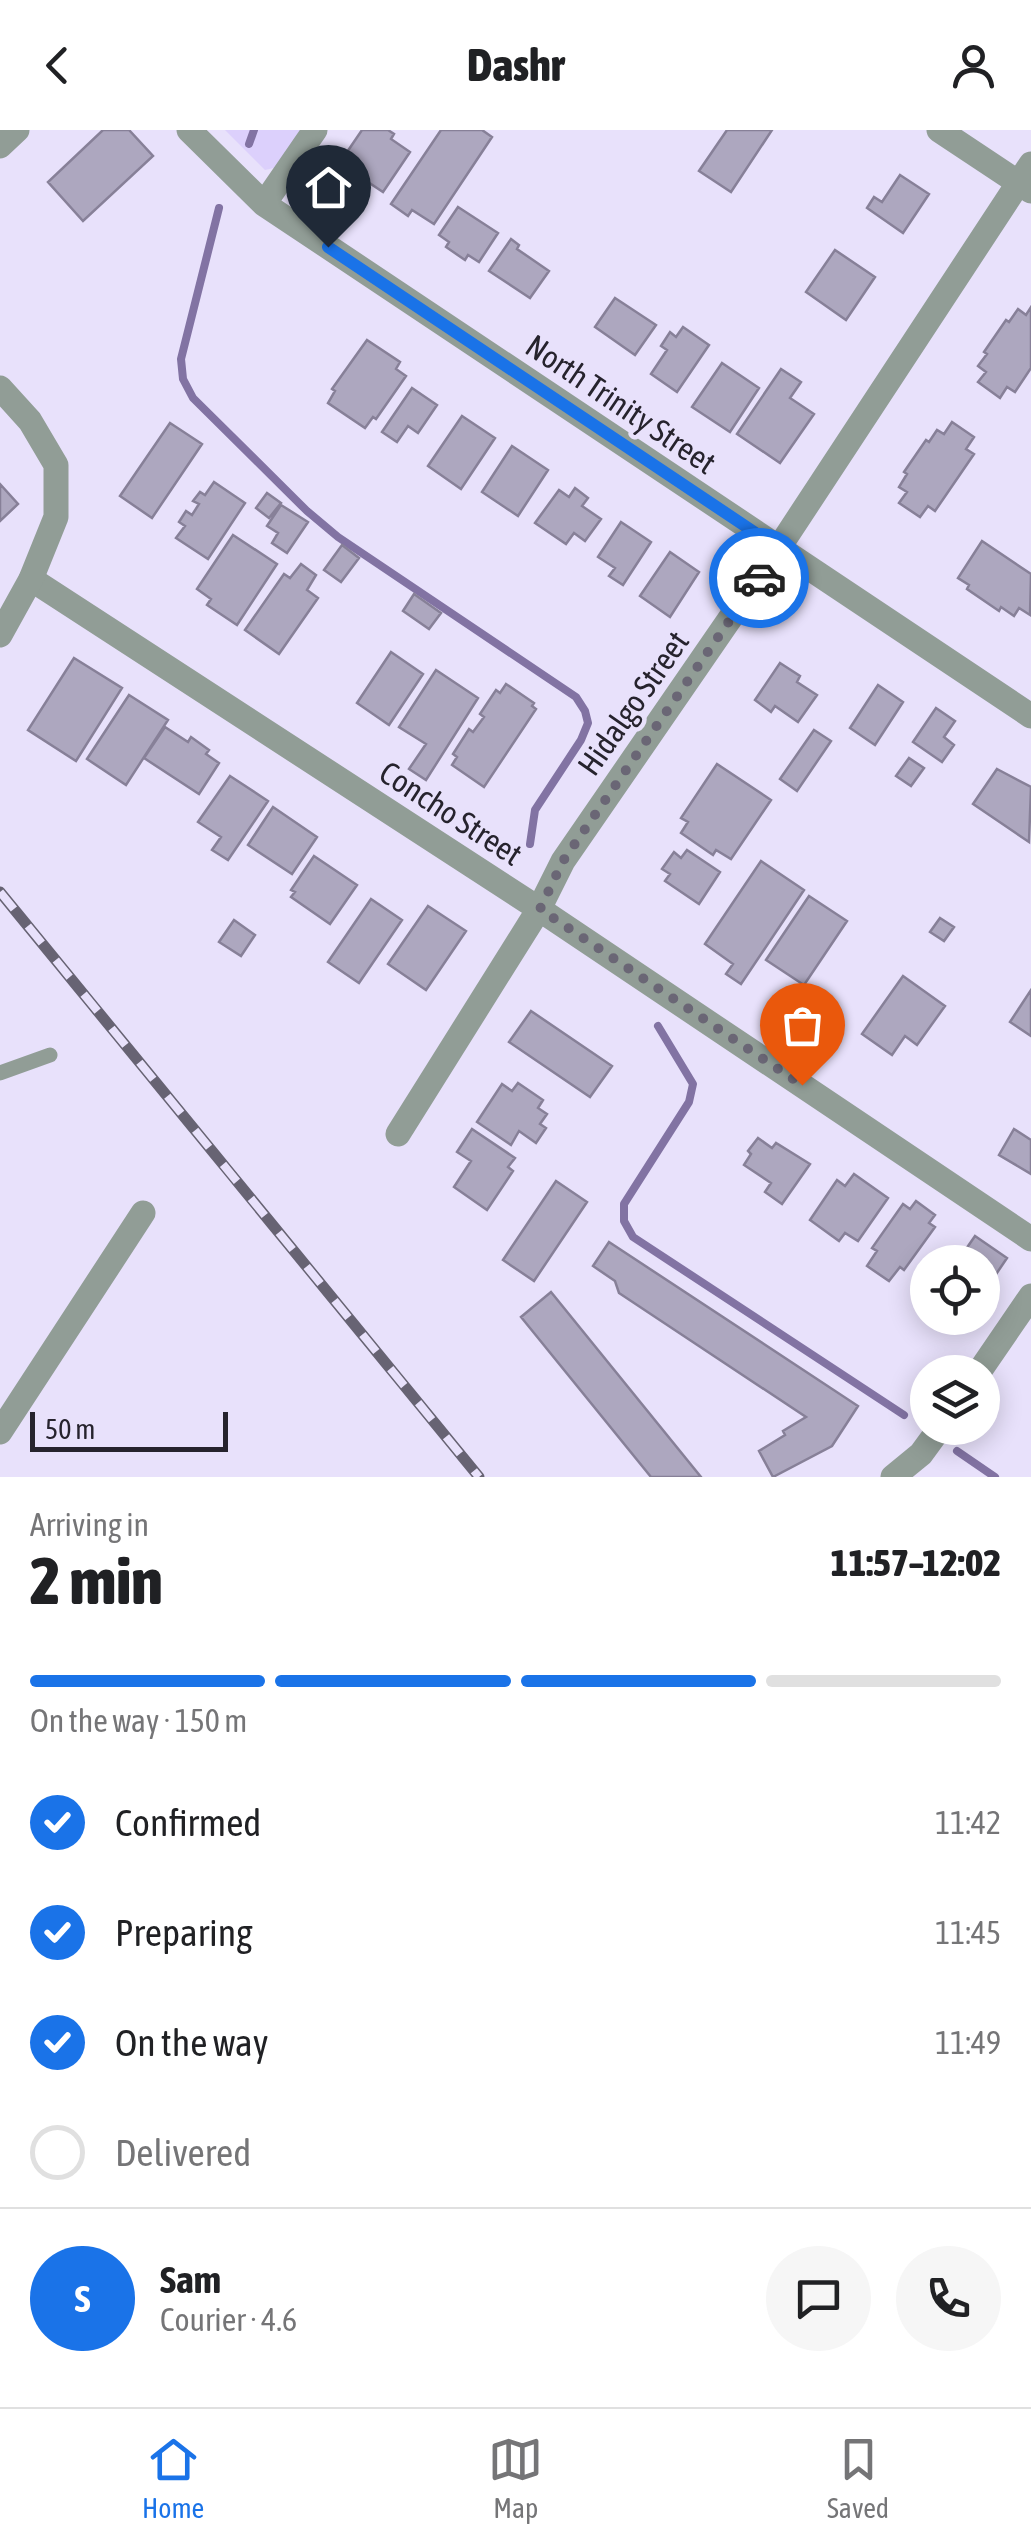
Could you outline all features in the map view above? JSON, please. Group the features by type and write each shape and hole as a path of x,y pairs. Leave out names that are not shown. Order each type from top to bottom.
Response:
{"street":[{"path":"0,146 17,130"},
{"name":"North Trinity Street","path":"189,130 264,204 1031,716"},
{"path":"264,204 315,130"},
{"path":"939,130 1027,180"},
{"name":"Hidalgo Street","path":"398,1134 540,909 563,861 1027,180"},
{"path":"0,388 30,421 56,466 56,517 32,579 0,635"},
{"name":"Concho Street","path":"32,579 540,909 1031,1239"},
{"path":"0,1432 143,1212"},
{"path":"991,1355 1031,1296"},
{"path":"893,1477 927,1445"}],"lane":[{"path":"0,1073 50,1056"}],"shaded area":[{"path":"225,130 302,130 278,167 265,170"}],"building":[{"path":"103,130 129,130 153,156 83,221 48,182"},
{"path":"362,130 388,130 394,134 391,139 410,152 383,192 356,174 359,169 343,158"},
{"path":"441,130 482,130 492,137 434,224 412,210 408,216 391,204"},
{"path":"727,130 772,130 731,192 699,171"},
{"path":"900,175 929,194 903,233 867,208 874,197 882,202"},
{"path":"458,207 498,233 479,262 468,255 465,260 446,247 449,242 439,235"},
{"path":"511,239 519,245 517,249 549,271 530,298 489,271"},
{"path":"835,250 875,277 846,320 806,292"},
{"path":"615,298 656,325 635,355 595,327"},
{"path":"1031,307 1031,368 1015,392 1007,387 1000,398 978,382 986,372 978,366 1006,320 1009,322 1018,309 1026,315"},
{"path":"683,327 709,345 677,392 651,374 667,350 661,346 670,332 676,337"},
{"path":"367,340 400,362 396,369 406,376 376,419 373,417 365,428 328,403 335,391 332,389"},
{"path":"722,363 759,388 730,432 692,407"},
{"path":"781,369 801,382 790,398 814,414 780,463 737,434"},
{"path":"412,388 437,405 418,433 408,426 397,442 382,432"},
{"path":"462,416 495,438 461,489 428,466"},
{"path":"952,422 974,437 966,449 974,454 935,511 928,506 920,517 899,503 907,492 899,487 907,474 904,472 926,440 929,442 937,430 944,434"},
{"path":"170,423 202,444 152,518 120,496"},
{"path":"512,446 548,470 518,516 482,492"},
{"path":"214,482 245,503 208,559 176,538 185,526 179,522 186,511 192,515 199,504 193,501 200,492 205,495"},
{"path":"0,484 18,504 0,521"},
{"path":"575,488 588,498 582,506 601,519 585,541 574,533 566,544 535,523 559,490 569,497"},
{"path":"267,493 281,503 269,518 256,508"},
{"path":"281,505 308,522 287,553 272,543 278,533 267,526"},
{"path":"621,522 651,542 623,585 609,576 615,568 598,557"},
{"path":"233,535 277,564 237,625 207,605 211,599 197,589"},
{"path":"982,541 1031,574 1030,615 1019,608 1014,616 1001,607 999,611 958,578"},
{"path":"342,545 359,558 341,582 324,570"},
{"path":"670,552 699,572 670,617 640,596"},
{"path":"301,564 316,575 307,590 318,598 279,654 245,630 284,574 290,578"},
{"path":"414,594 441,613 429,629 403,611"},
{"path":"391,652 423,674 389,725 357,703"},
{"path":"74,658 122,688 76,761 28,730"},
{"path":"780,663 800,676 797,682 817,695 798,722 775,706 771,712 755,700"},
{"path":"436,670 478,698 426,780 409,769 426,744 399,727"},
{"path":"506,684 534,703 536,709 484,787 452,765 457,757 453,754 469,729 473,732 484,717 480,714 496,690 500,693"},
{"path":"878,685 903,702 875,745 850,728"},
{"path":"129,695 168,720 126,785 87,759"},
{"path":"936,708 955,721 944,737 954,745 942,762 913,742"},
{"path":"165,727 188,742 191,737 219,763 199,794 144,758"},
{"path":"814,730 831,741 797,791 780,779"},
{"path":"909,758 924,768 911,786 896,776"},
{"path":"717,764 771,800 731,859 716,850 713,855 681,833 688,822 681,818"},
{"path":"997,769 1031,787 1029,842 973,804"},
{"path":"230,776 268,801 228,860 212,850 221,837 198,822"},
{"path":"273,807 317,837 292,874 248,845"},
{"path":"687,850 720,872 699,904 665,881 670,874 662,869 674,852 681,858"},
{"path":"314,856 357,885 330,924 291,897 295,892 291,890"},
{"path":"761,861 804,890 741,984 726,974 733,964 705,944"},
{"path":"809,896 847,921 804,985 766,960"},
{"path":"371,899 402,920 359,983 328,962"},
{"path":"428,906 466,931 426,990 388,964"},
{"path":"940,918 954,927 944,941 930,932"},
{"path":"234,920 255,935 241,956 219,942"},
{"path":"903,976 945,1006 917,1045 905,1036 892,1055 862,1034"},
{"path":"1031,990 1031,1036 1010,1022"},
{"path":"531,1011 612,1066 590,1097 509,1042"},
{"path":"518,1083 543,1100 538,1108 547,1114 540,1124 546,1128 536,1143 519,1131 511,1145 477,1122 502,1084 512,1091"},
{"path":"472,1129 515,1158 508,1167 513,1171 487,1210 454,1187 471,1161 457,1152"},
{"path":"1014,1129 1031,1140 1031,1174 999,1155"},
{"path":"758,1138 772,1148 776,1143 810,1164 782,1204 765,1192 771,1183 744,1165"},
{"path":"854,1174 888,1198 858,1241 845,1233 839,1241 810,1220 837,1180 845,1186"},
{"path":"556,1181 587,1202 534,1281 503,1260"},
{"path":"916,1201 935,1215 929,1223 935,1227 922,1245 910,1245 910,1262 889,1281 867,1266 877,1251 872,1248 903,1204 910,1209"},
{"path":"975,1236 988,1245 969,1245"},
{"path":"609,1242 858,1406 832,1446 773,1477 759,1451 806,1417 619,1293 615,1281 593,1266"},
{"path":"551,1292 701,1477 651,1477 521,1317"}],"waterway":[{"path":"249,144 254,130"},
{"path":"219,208 181,359 183,379 193,398 338,537 576,697 585,711 588,723 581,740 535,810 530,844"},
{"path":"658,1026 693,1084 689,1102 624,1204 624,1221 633,1237 904,1415"},
{"path":"957,1451 995,1477"}],"railway":[{"path":"0,892 479,1477"}],"way so far":[{"path":"759,578 563,861 540,909 802,1085"}],"route":[{"path":"328,247 778,548 759,578"}]}
